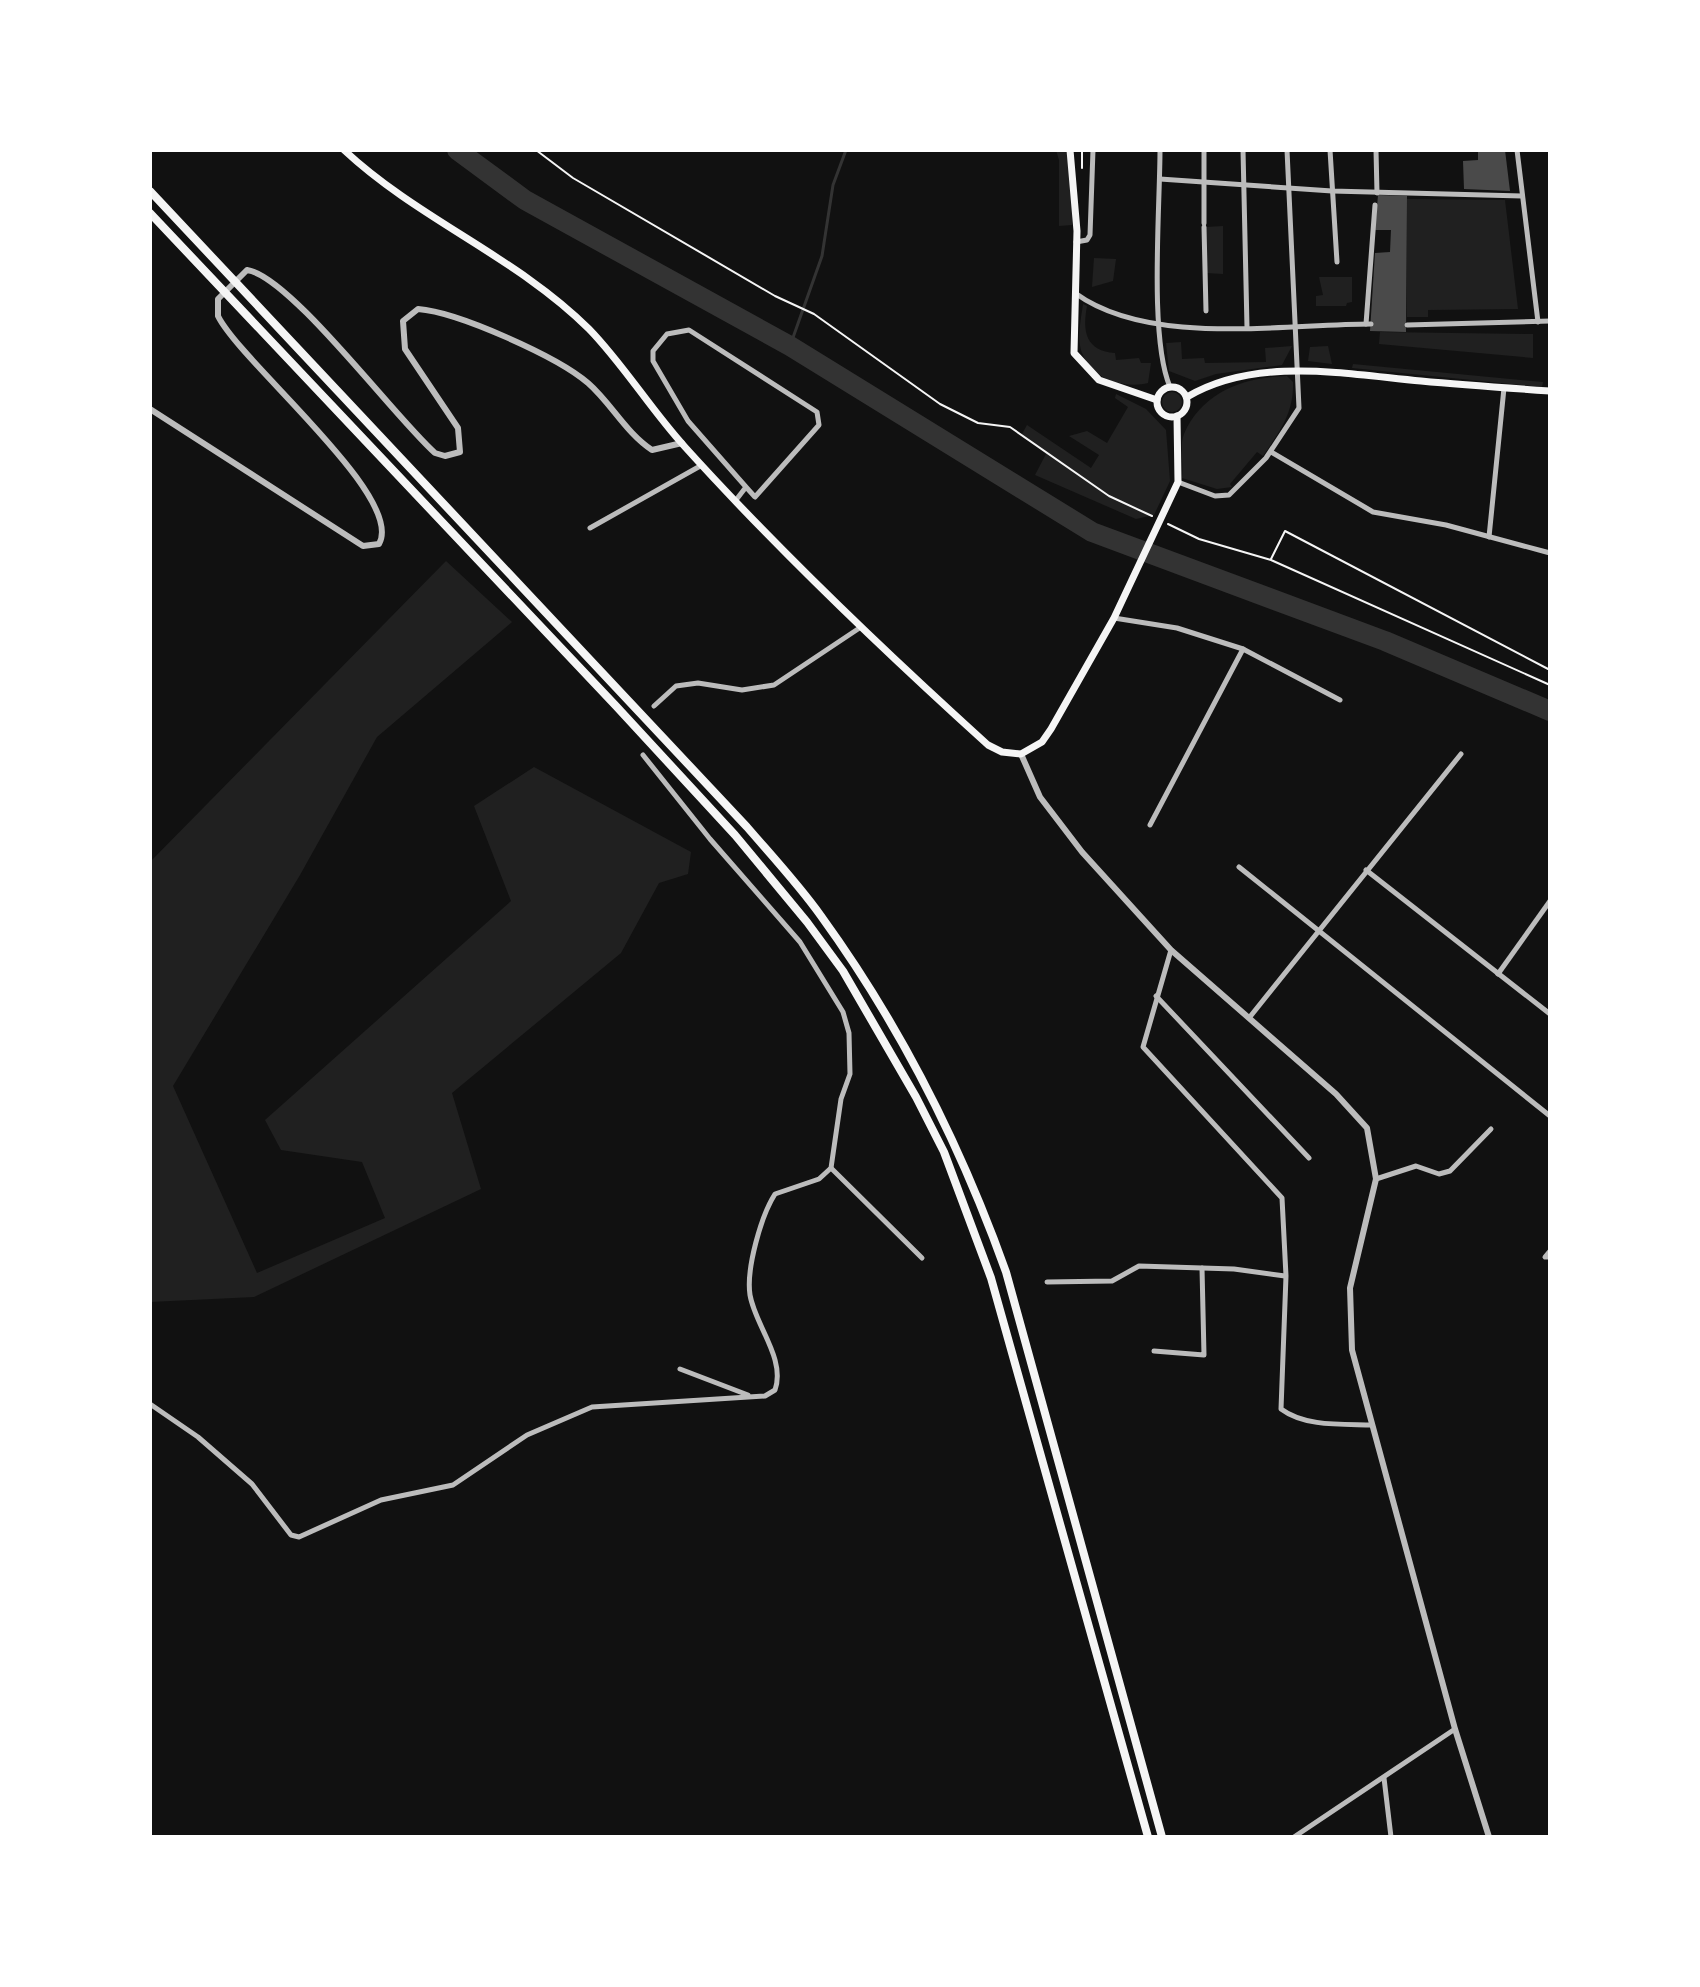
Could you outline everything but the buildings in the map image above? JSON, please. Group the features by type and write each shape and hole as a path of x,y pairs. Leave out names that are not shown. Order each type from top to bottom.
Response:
{"highway":[{"path":"150,191 747,827 819,913 855,964 930,1093 984,1210 1006,1272 1162,1837"},
{"path":"150,213 735,835 843,971 886,1042 944,1152 991,1278 1148,1837"}],"main road":[{"path":"344,150 372,176 431,219 552,295 590,331 702,465 861,627 988,745 1002,752 1021,754 1042,742 1127,594 1178,482 1177,416"},
{"path":"1070,150 1076,242 1072,333 1078,359 1099,380 1157,400"},
{"path":"1187,397 1226,379 1255,373 1298,372 1550,391"},
{"path":"1170,387 1180,389 1187,397 1184,411 1177,416 1162,414 1157,400 1161,391 1170,387"}],"street":[{"path":"1076,242 1090,235 1093,150"},
{"path":"1160,150 1159,323 1164,372 1170,387"},
{"path":"1204,150 1206,326"},
{"path":"1243,150 1247,327"},
{"path":"1178,482 1215,496 1229,495 1271,452 1299,408 1287,150"},
{"path":"1330,150 1337,262"},
{"path":"1375,193 1376,150"},
{"path":"1517,150 1538,322"},
{"path":"1160,179 1289,189 1522,196"},
{"path":"1074,292 1124,318 1159,323 1247,327 1369,324 1375,205"},
{"path":"150,409 363,546 379,544 384,528 382,516 357,477 218,316 218,299 247,270 263,276 296,304 435,453 445,456 460,452 461,439 458,428 405,349 403,321 418,309 445,314 562,363 590,384 640,442 652,450 682,443"},
{"path":"1407,325 1550,321"},
{"path":"689,330 820,417 819,425 755,497 746,487 688,421 653,361 653,351 667,334 689,330"},
{"path":"1489,537 1504,388"},
{"path":"1271,452 1373,512 1550,553"},
{"path":"590,528 702,465"},
{"path":"736,500 746,487"},
{"path":"1114,618 1177,628 1243,649 1340,700"},
{"path":"654,706 676,686 698,683 742,690 774,685 861,627"},
{"path":"1150,825 1243,649"},
{"path":"1021,754 1040,797 1082,852 1171,950 1357,1112 1372,1142 1376,1179 1350,1288 1352,1350 1455,1729 1489,1837"},
{"path":"1248,1020 1461,754"},
{"path":"150,1404 230,1464 252,1484 291,1535 299,1537 381,1500 453,1485 527,1435 592,1407 765,1396 775,1390 777,1383 750,1296 760,1227 775,1194 819,1179 831,1168 841,1099 850,1074 849,1033 843,1012 800,942 710,839 643,755"},
{"path":"1239,867 1550,1116"},
{"path":"1366,870 1550,1014"},
{"path":"1498,974 1550,901"},
{"path":"1171,950 1155,996 1143,1047 1282,1198 1286,1276 1281,1409 1291,1417 1323,1423 1372,1425"},
{"path":"1155,996 1309,1158"},
{"path":"1376,1179 1416,1166 1439,1174 1450,1171 1491,1129"},
{"path":"831,1168 922,1258"},
{"path":"1047,1282 1112,1281 1139,1266 1286,1276"},
{"path":"1154,1351 1204,1355 1202,1268"},
{"path":"680,1369 753,1397"},
{"path":"1294,1837 1455,1729"},
{"path":"1384,1778 1391,1837"}],"path":[{"path":"536,150 573,178 814,314 940,404 964,418 1010,427 1046,456"},
{"path":"1550,670 1285,531 1271,560 1550,685"}],"shaded area":[{"path":"1056,150 1072,150 1072,225 1059,226 1059,160"},
{"path":"1407,199 1505,200 1518,309 1428,310 1428,317 1407,317"},
{"path":"1223,226 1223,274 1207,273 1206,227"},
{"path":"1094,258 1116,259 1113,281 1092,287"},
{"path":"1319,277 1352,277 1352,302 1346,306 1316,306 1316,296 1323,295"},
{"path":"1083,304 1087,306 1086,332 1092,344 1115,353 1116,360 1139,358 1141,363 1151,363 1148,383 1129,385 1110,380 1087,363 1080,343"},
{"path":"1380,332 1533,334 1533,358 1379,344"},
{"path":"1181,342 1182,359 1204,358 1205,363 1266,362 1265,348 1292,346 1282,365 1216,374 1195,381 1169,371 1166,343"},
{"path":"1328,346 1332,364 1308,361 1310,347"},
{"path":"1353,364 1543,382 1542,387 1352,368"},
{"path":"1287,376 1293,382 1293,393 1285,421 1263,456 1257,452 1230,484 1232,487 1217,489 1182,478 1184,434 1202,407 1213,397 1240,384"},
{"path":"1168,392 1176,392 1182,402 1176,412 1168,412 1162,406 1162,398"},
{"path":"1116,394 1146,409 1166,430 1170,481 1154,515 1136,519 1035,475 1046,454 1022,434 1027,425 1091,468 1099,455 1069,436 1087,431 1107,443 1128,407 1115,398"},
{"path":"446,561 512,622 377,737 300,875 173,1086 257,1273 385,1218 362,1162 281,1150 265,1120 511,901 474,806 534,767 691,852 688,874 659,883 621,953 452,1093 481,1189 254,1297 150,1302 150,862"}],"waterway":[{"path":"457,150 525,200 790,346 1092,532 1385,641 1550,711"},
{"path":"790,346 822,256 833,185 846,150"}]}
